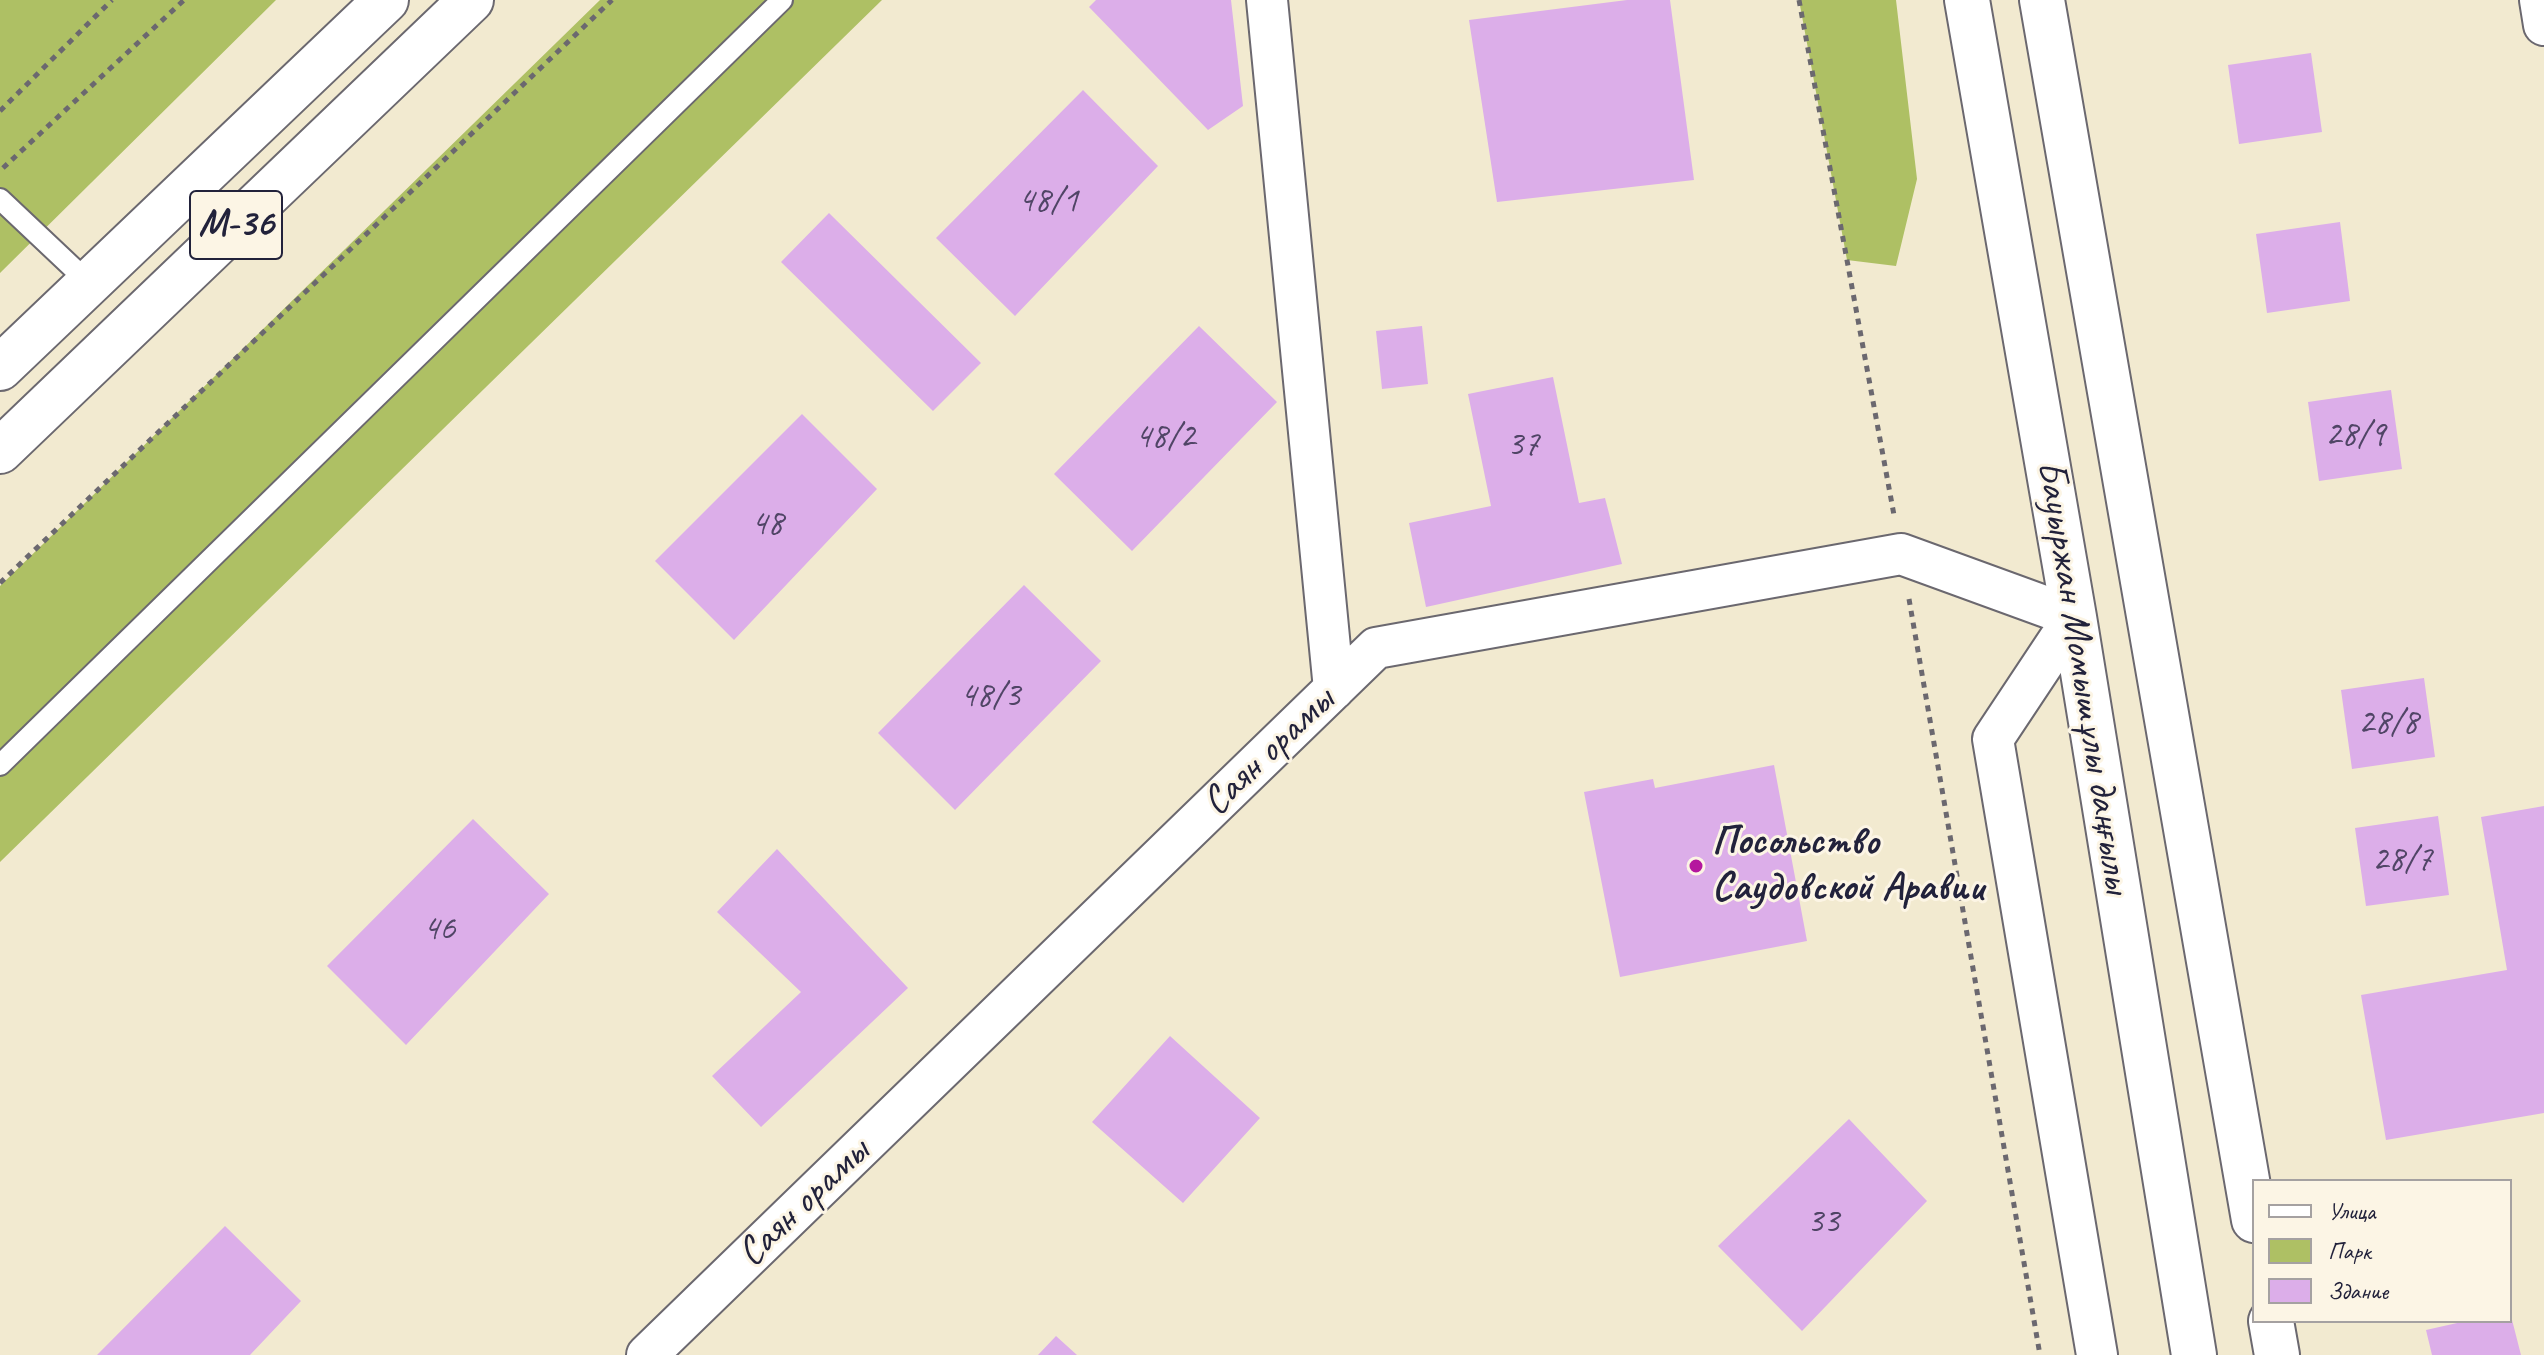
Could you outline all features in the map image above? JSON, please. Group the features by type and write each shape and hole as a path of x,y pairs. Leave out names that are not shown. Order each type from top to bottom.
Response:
{"main road":[{"name":"M-36","path":"0,368 386,0"},
{"name":"M-36","path":"0,451 471,0"},
{"name":"Бауыржан Момышұлы даңғылы","path":"1967,0 2074,617 2194,1355"},
{"name":"Бауыржан Момышұлы даңғылы","path":"2042,0 2252,1208"},
{"path":"2271,1323 2277,1355"}],"street":[{"path":"1267,0 1334,689"},
{"path":"2540,0 2544,25"},
{"path":"1901,554 2074,617 1993,739 2097,1355"},
{"name":"Саян орамы","path":"647,1355 1376,648 1901,554"}],"lane":[{"path":"0,765 782,0"},
{"path":"0,199 89,283"}],"path":[{"path":"0,111 112,0"},
{"path":"0,170 184,0"},
{"path":"0,583 612,0"},
{"path":"1799,0 1901,554 2040,1355"}],"green space":[{"path":"0,0 276,0 0,273"},
{"path":"600,0 882,0 0,862 0,586"},
{"path":"1799,0 1896,0 1917,179 1896,266 1847,260"}],"building":[{"path":"1096,0 1231,0 1243,106 1208,130 1089,7"},
{"path":"1627,0 1670,0 1694,180 1497,202 1469,20"},
{"path":"2311,53 2322,132 2239,144 2228,65"},
{"path":"1083,90 1158,166 1015,316 936,238"},
{"path":"829,213 981,363 933,411 781,262"},
{"path":"2340,222 2350,301 2267,313 2256,234"},
{"path":"1199,326 1277,402 1132,551 1054,474"},
{"path":"1422,326 1428,384 1382,389 1376,331"},
{"path":"1553,377 1579,503 1605,498 1622,564 1426,607 1409,523 1491,506 1468,394"},
{"path":"2391,390 2402,469 2319,481 2308,402"},
{"path":"802,414 877,489 734,640 655,561"},
{"path":"1024,585 1101,661 955,810 878,733"},
{"path":"2424,678 2435,757 2352,769 2341,690"},
{"name":"Посольство Саудовской Аравии","path":"1774,765 1807,941 1620,977 1584,792 1653,779 1655,788"},
{"path":"2544,806 2544,1113 2386,1140 2361,995 2507,970 2481,817"},
{"path":"2438,816 2449,895 2366,906 2355,828"},
{"path":"473,819 549,894 406,1045 327,966"},
{"path":"777,849 908,988 761,1127 712,1076 801,992 717,912"},
{"path":"1170,1036 1260,1118 1183,1203 1092,1122"},
{"path":"1849,1119 1927,1201 1802,1331 1718,1246"},
{"path":"225,1226 301,1301 250,1355 97,1355"},
{"path":"2512,1320 2521,1355 2432,1355 2426,1330 2457,1323 2512,1323"},
{"path":"1056,1336 1077,1355 1038,1355"}],"place":[{"name":"Посольство Саудовской Аравии","path":"1696,866"}]}
